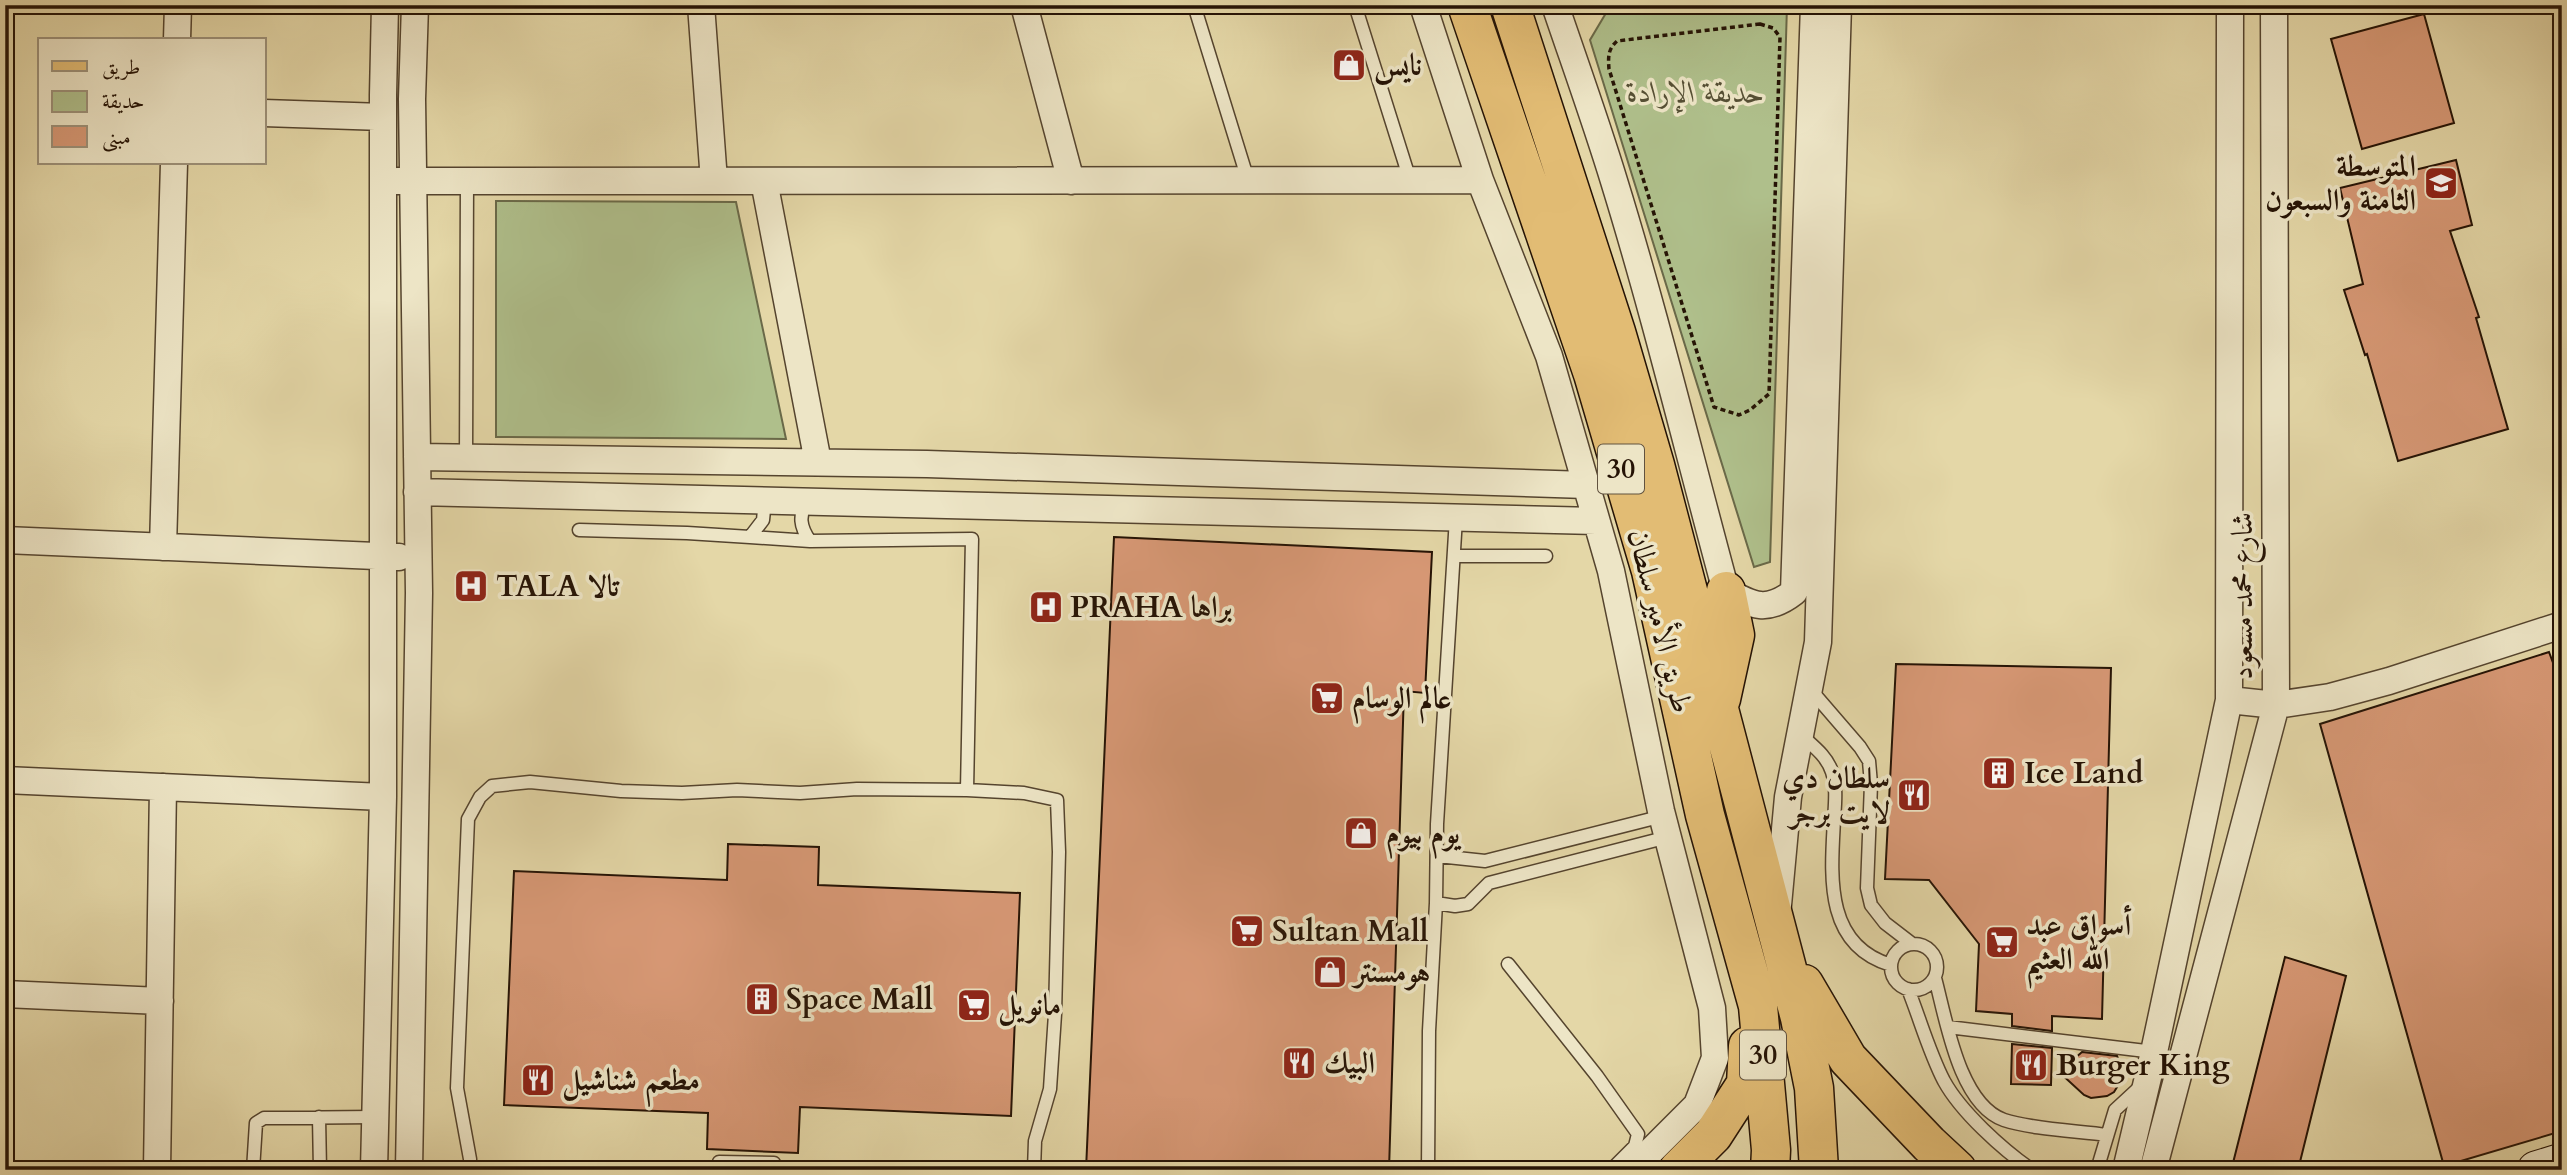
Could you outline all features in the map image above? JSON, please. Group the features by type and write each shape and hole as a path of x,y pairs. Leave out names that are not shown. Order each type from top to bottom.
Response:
{"main road":[{"name":"طريق الأمير سلطان","path":"1467,5 1593,374 1651,571 1704,815 1758,1006 1771,1150 1770,1170"},
{"name":"طريق الأمير سلطان","path":"1510,5 1643,425 1719,704 1800,1018 1814,1087 1819,1170"},
{"path":"1500,106 1517,102 1538,92"},
{"path":"1719,704 1735,635 1726,591"},
{"path":"1776,924 1806,989 1847,1059 1957,1170"},
{"path":"1678,1170 1713,1135 1746,1084 1749,1019 1740,943"},
{"path":"2536,1170 2562,1162"}],"street":[{"path":"177,38 178,5"},
{"path":"374,1170 383,797 385,5"},
{"path":"409,1170 418,557 412,99 415,5"},
{"path":"701,5 714,181"},
{"path":"1024,5 1070,181"},
{"path":"1423,5 1480,180 1549,356 1597,521 1611,571 1665,826 1712,1008 1715,1058 1697,1105 1632,1170"},
{"path":"1555,5 1618,194 1685,429 1726,591 1749,604 1766,606 1780,603 1794,592 1814,5"},
{"path":"1776,924 1788,797 1798,733 1818,642 1838,5"},
{"name":"شارع محمد مسعود","path":"2126,1170 2154,1052 2228,700 2230,5"},
{"name":"شارع محمد مسعود","path":"2153,1170 2276,705 2274,5"},
{"path":"266,113 383,117"},
{"path":"163,547 174,164"},
{"path":"383,181 1480,180"},
{"path":"764,181 818,462"},
{"path":"417,457 818,462 1586,485"},
{"path":"417,492 1597,521"},
{"path":"5,540 418,557"},
{"path":"2228,700 2276,705 2330,697 2389,681 2562,625"},
{"path":"5,780 383,797"},
{"path":"157,1170 163,787"},
{"path":"5,994 160,1001"}],"lane":[{"path":"1194,5 1248,180"},
{"path":"1355,5 1409,180"},
{"path":"466,458 467,181"},
{"path":"750,537 763,520 765,500"},
{"path":"808,501 801,510 801,521 803,531 810,541"},
{"path":"1428,1170 1429,1031 1438,811 1455,518"},
{"path":"579,530 810,541 971,540 967,790"},
{"path":"1454,556 1546,556"},
{"path":"1810,688 1869,761 1871,783 1867,888 1871,905 1885,923 1911,943"},
{"path":"1798,733 1825,757 1834,778 1831,874 1842,922 1850,940 1862,953 1872,960 1891,965"},
{"path":"470,1170 457,1088 468,819 480,797 492,786 530,782 608,790 682,793 737,790 800,793 857,789 967,790 1024,793 1057,800 1059,852 1055,1014 1050,1089 1035,1141 1034,1170"},
{"path":"1438,856 1485,861 1665,826"},
{"path":"1436,903 1462,906 1474,900 1489,883 1665,826"},
{"path":"1911,943 1930,949 1938,968 1935,978 1928,986 1918,990 1898,984 1892,976 1894,955 1901,947 1911,943"},
{"path":"1508,964 1597,1076 1638,1134 1637,1143 1611,1170"},
{"path":"1935,978 1957,1060 1981,1104 1994,1115 2019,1124 2107,1135"},
{"path":"1908,989 1944,1080 1953,1094 1986,1131 2032,1170"},
{"path":"1948,1027 2154,1052"},
{"path":"2097,1170 2115,1110 2147,1080"},
{"path":"319,1117 320,1170"},
{"path":"253,1170 256,1123 264,1118 375,1117"},
{"path":"719,1170 719,1162 775,1163 774,1170"}],"path":[{"path":"1760,24 1773,28 1780,37 1769,394 1750,410 1739,415 1714,407 1609,69 1608,55 1617,41 1760,24"}],"green space":[{"name":"حديقة الإرادة","path":"1643,5 1787,6 1770,562 1754,567 1590,40 1609,8"},
{"path":"496,201 736,202 786,439 496,437"}],"building":[{"path":"2424,14 2454,123 2362,149 2331,39"},
{"path":"2456,160 2472,225 2450,231 2479,317 2476,318 2508,429 2398,461 2367,354 2365,355 2344,290 2363,284 2340,188"},
{"name":"Sultan Mall","path":"1114,537 1432,552 1425,693 1404,691 1389,1170 1086,1170"},
{"path":"2549,652 2562,687 2562,1131 2444,1166 2320,724"},
{"name":"Ice Land","path":"1896,664 2111,668 2102,1019 2052,1016 2052,1031 2012,1026 2012,1014 1976,1011 1979,944 1929,880 1885,879"},
{"name":"Space Mall","path":"728,844 819,847 818,885 1020,893 1011,1116 800,1107 798,1153 707,1149 708,1113 504,1105 514,871 727,880"},
{"path":"2285,957 2346,976 2298,1170 2268,1170 2233,1163"},
{"name":"Burger King","path":"2012,1044 2052,1048 2051,1085 2011,1084"},
{"path":"2082,1052 2117,1056 2123,1071 2122,1079 2114,1092 2107,1096 2091,1098 2059,1072"}],"place":[{"name":"نايس","path":"1349,65"},
{"name":"المتوسطة الثامنة والسبعون","path":"2441,183"},
{"name":"TALA تالا","path":"471,586"},
{"name":"PRAHA براها","path":"1046,607"},
{"name":"عالم الوسام","path":"1327,698"},
{"name":"Ice Land","path":"1999,773"},
{"name":"سلطان دي لايت برجر","path":"1914,795"},
{"name":"يوم بيوم","path":"1361,833"},
{"name":"Sultan Mall","path":"1247,931"},
{"name":"أسواق عبد الله العثيم","path":"2002,942"},
{"name":"هومسنتر","path":"1330,972"},
{"name":"Space Mall","path":"762,999"},
{"name":"مانويل","path":"974,1005"},
{"name":"البيك","path":"1299,1063"},
{"name":"Burger King","path":"2031,1065"},
{"name":"مطعم شناشيل","path":"538,1080"}]}
